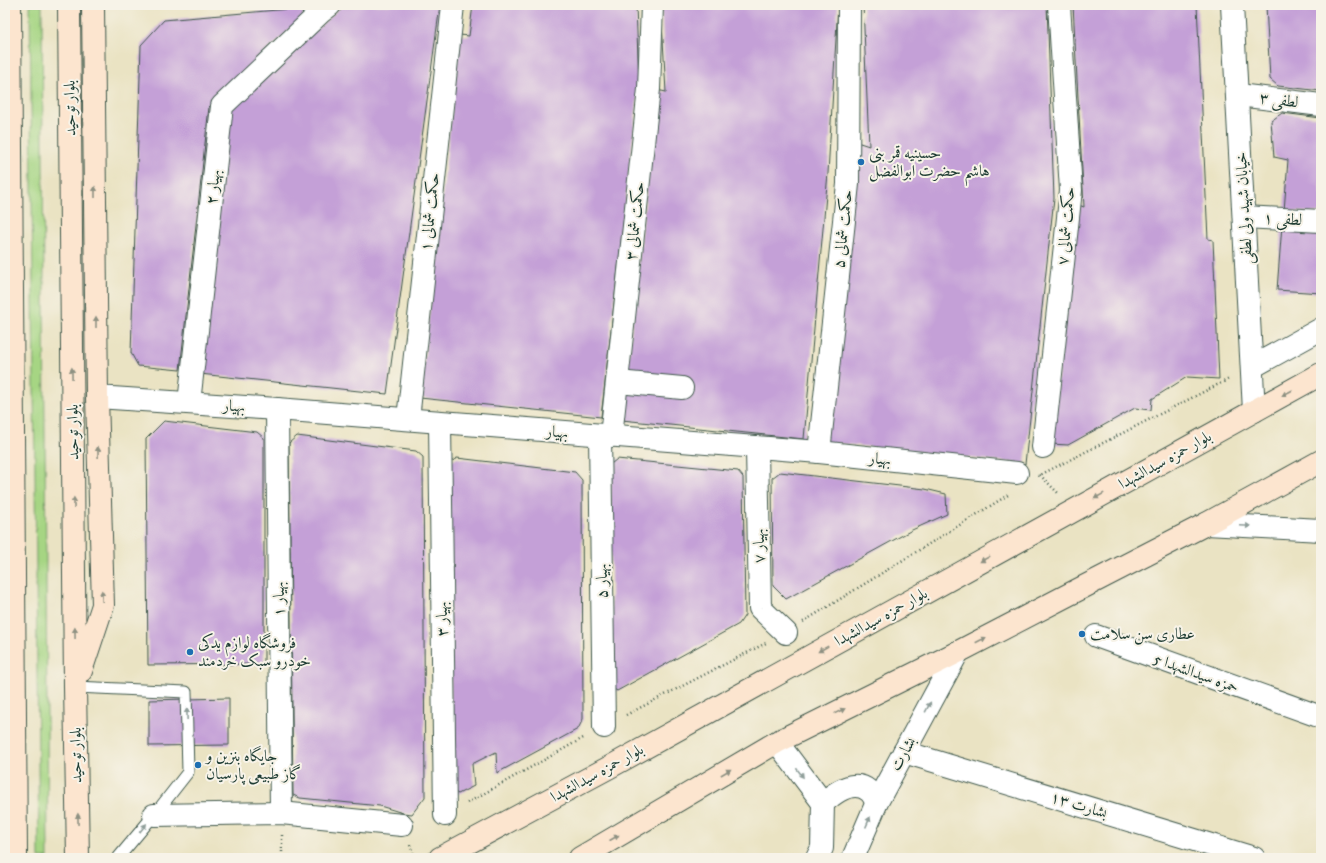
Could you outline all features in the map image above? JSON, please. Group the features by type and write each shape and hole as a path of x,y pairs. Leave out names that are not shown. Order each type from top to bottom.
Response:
{"main road":[{"path":"10,5 16,858"},
{"name":"بلوار توحید","path":"69,5 78,858"},
{"path":"75,687 103,605 96,396 93,5"},
{"name":"بلوار حمزه سیدالشهدا","path":"440,858 601,772 1321,374"},
{"path":"580,858 777,742 958,652 1206,524 1321,461"}],"street":[{"name":"حکمت شمالی ۱","path":"408,419 453,5"},
{"name":"حکمت شمالی ۳","path":"605,436 618,382 649,89 652,5"},
{"name":"حکمت شمالی ۵","path":"819,452 848,184 849,5"},
{"name":"حکمت شمالی ۷","path":"1043,447 1072,190 1059,5"},
{"name":"خیابان شهید ولی لطفی","path":"1232,5 1254,411"},
{"name":"بهیار ۲","path":"189,403 222,106 325,9"},
{"name":"لطفی ۳","path":"1238,95 1321,105"},
{"name":"لطفی ۱","path":"1244,217 1321,221"},
{"path":"1252,367 1321,329"},
{"path":"618,382 682,388"},
{"name":"بهیار","path":"96,396 819,452 1021,481"},
{"name":"بهیار ۱","path":"277,409 282,813"},
{"name":"بهیار ۳","path":"440,422 445,815"},
{"name":"بهیار ۵","path":"604,727 605,436"},
{"name":"بهیار ۷","path":"757,448 760,608 786,633"},
{"path":"1206,524 1321,530"},
{"name":"حمزه سیدالشهدا 5","path":"1096,636 1321,717"},
{"name":"بشارت","path":"853,858 877,802 958,652"},
{"path":"777,742 823,803 822,848 817,858"},
{"name":"بشارت ۱۳","path":"904,752 1254,858"},
{"path":"823,803 834,794 848,787 859,786 869,791 877,802"},
{"path":"154,815 282,813 402,825"}],"lane":[{"path":"75,687 186,692 188,772 118,858"}],"path":[{"path":"445,815 604,727 786,633 1021,481 1252,367"}],"green space":[{"path":"30,5 42,5 48,858 39,858"}],"building":[{"path":"343,5 440,5 387,394 200,374 229,110"},
{"path":"473,5 636,5 639,85 601,417 420,398 460,35 469,36"},
{"path":"661,5 838,5 828,173 804,439 622,420 657,90 666,92"},
{"path":"863,5 1047,5 1054,198 1025,464 825,442 857,142 869,146"},
{"path":"1073,5 1197,5 1208,239 1213,240 1219,379 1187,377 1152,399 1151,410 1135,408 1068,445 1051,444 1076,204 1084,207"},
{"path":"1266,5 1321,5 1321,91 1278,86 1270,79"},
{"path":"300,8 304,16 209,107 180,370 138,366 131,353 141,45 164,20"},
{"path":"1282,113 1321,118 1321,213 1284,211 1288,160 1274,157 1271,121"},
{"path":"1282,225 1321,228 1321,293 1277,290"},
{"path":"164,421 257,432 264,438 264,664 148,665 146,439"},
{"path":"297,436 416,451 423,457 425,797 412,814 403,813 380,806 300,798 293,795 289,443"},
{"path":"457,458 575,472 582,480 583,719 578,729 497,773 496,752 472,764 474,786 458,794 452,790 448,464"},
{"path":"617,459 738,471 743,477 745,615 739,624 617,691 611,687 611,464"},
{"path":"780,472 925,489 946,494 947,514 912,530 786,599 773,586 772,478"},
{"path":"229,698 229,745 149,746 149,700"}],"place":[{"name":"حسینیه قمر بنی هاشم حضرت ابوالفضل","path":"861,162"},
{"name":"عطاری سن سلامت","path":"1082,634"},
{"name":"فروشگاه لوازم یدکی خودرو سبک خردمند","path":"190,652"},
{"name":"جایگاه بنزین و گاز طبیعی پارسیان","path":"198,765"}]}
